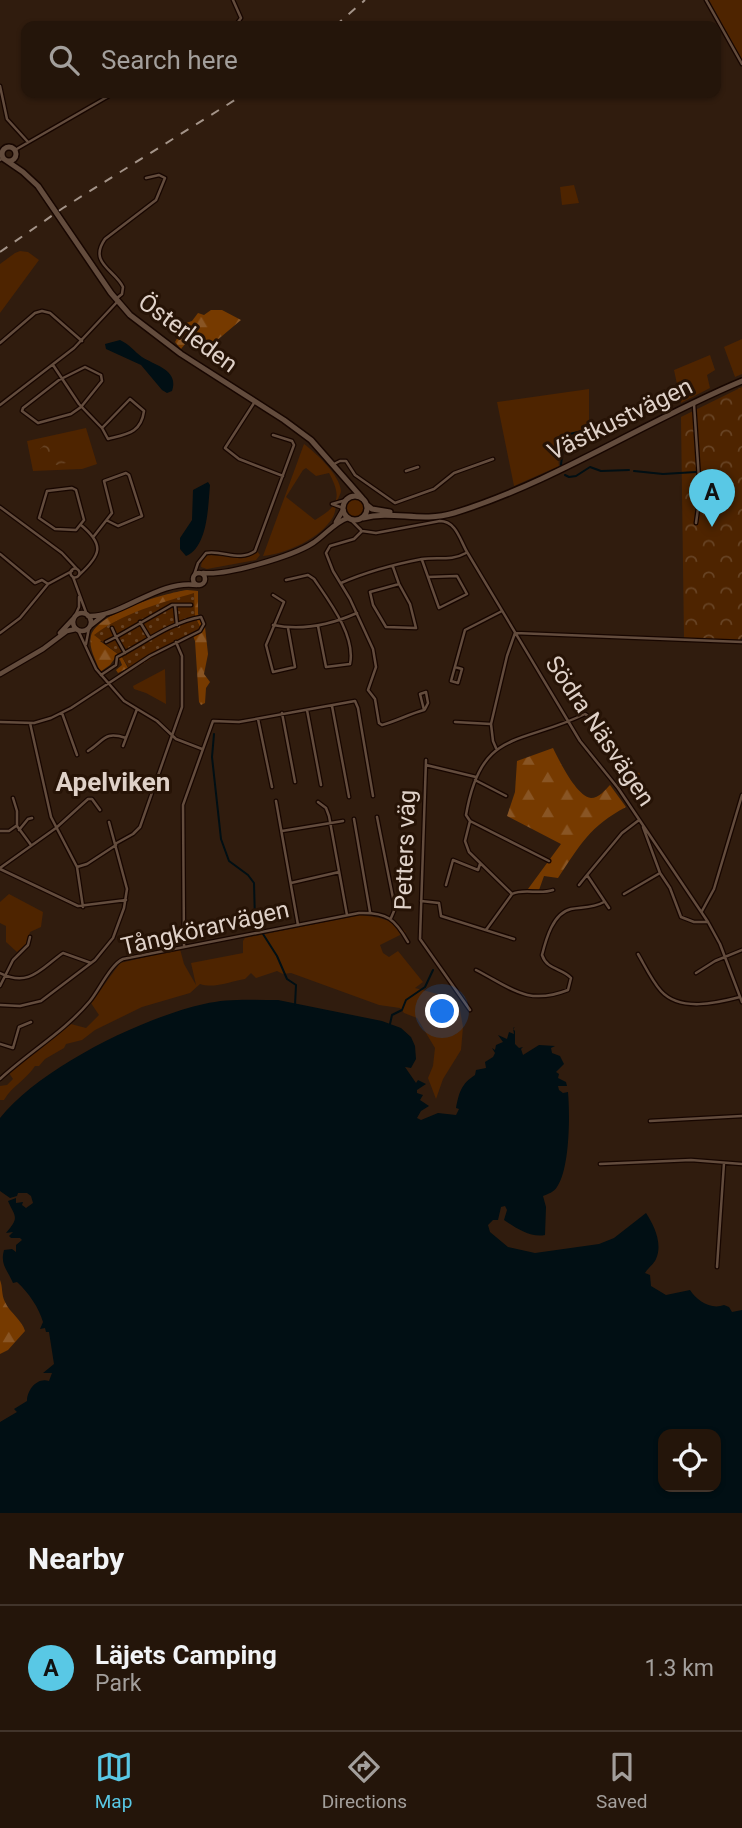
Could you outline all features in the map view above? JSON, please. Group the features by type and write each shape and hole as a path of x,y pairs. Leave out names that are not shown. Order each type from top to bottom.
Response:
{"main road":[{"path":"6,147 14,151 13,159 2,153 6,147"},
{"name":"Österleden","path":"14,151 22,171"},
{"name":"Österleden","path":"2,153 48,200 117,300 152,333 311,440 362,498"},
{"name":"Västkustvägen","path":"362,518 378,515 415,518 440,516 486,501 742,380"},
{"name":"Österleden","path":"334,464 347,490 347,499"},
{"name":"Västkustvägen","path":"367,505 386,512 429,515 450,511 524,485"},
{"path":"355,496 362,498 367,505 367,512 362,518 350,519 343,509 347,499 355,496"}],"street":[{"path":"233,0 241,18 239,21"},
{"path":"706,0 718,21"},
{"path":"721,27 742,64"},
{"path":"0,86 6,117 28,142"},
{"path":"14,151 105,98"},
{"path":"0,405 82,341 122,294 123,288 102,262 100,248 105,239 158,198 164,177 159,175 146,178"},
{"path":"0,344 35,313 41,311 50,313 82,341"},
{"path":"53,365 81,407 102,428 107,439 138,429 144,411 130,399 102,428"},
{"path":"85,367 102,377 102,381 81,407 69,416 38,423 22,411 62,378 85,367"},
{"path":"256,401 225,448 239,459 283,475"},
{"path":"694,403 699,492 696,523"},
{"path":"197,585 193,580 194,575 199,560 204,555 211,552 238,556 254,553 294,444 273,435"},
{"path":"334,464 346,461 355,475 395,503 434,489 454,473 493,459"},
{"path":"406,471 418,467"},
{"path":"94,536 108,521 112,511 103,483 126,472 142,516 118,526 108,521"},
{"path":"76,489 85,516 81,525 74,530 56,530 41,520 39,517 47,490 76,489"},
{"path":"316,542 336,522 343,509 331,505 347,499"},
{"path":"0,507 72,563 77,587 88,615 86,647"},
{"path":"362,518 362,531"},
{"path":"176,586 197,585 221,573 284,556 316,542 342,520 350,519 362,531"},
{"name":"Södra Näsvägen","path":"362,531 376,534 422,523 447,521 454,527 589,754 618,788 702,911 725,957 742,1002"},
{"path":"62,575 75,577 86,569 98,553 94,536 81,525"},
{"path":"362,531 354,539 326,549 327,559 357,613 376,659 375,673 368,690 374,699 380,724 403,719 411,713 424,710"},
{"path":"341,583 422,560 456,558 467,552"},
{"path":"0,554 35,583 41,580 48,584"},
{"path":"199,560 205,582"},
{"path":"422,560 428,577 439,608 467,594 457,576 428,577"},
{"path":"393,567 410,604 416,628 386,627 373,605 370,592 399,584"},
{"path":"0,633 20,618 48,584 74,570 86,569"},
{"path":"74,570 75,577"},
{"path":"55,640 75,617 82,613 88,615 108,612 176,586 194,575 221,573"},
{"path":"286,580 313,576 341,620 352,661 350,664 328,669 325,666 318,626"},
{"path":"79,593 79,607 73,624 100,675 124,701 157,720 172,736 203,749"},
{"path":"273,595 284,602 266,645 271,669 275,672 295,667 288,628"},
{"path":"106,642 175,605 191,604"},
{"path":"175,605 177,625"},
{"path":"455,667 465,630 502,611"},
{"path":"0,674 67,631 85,631 108,612"},
{"path":"273,625 288,628 318,626 357,613"},
{"path":"0,722 30,723 62,713 176,642 200,631 204,624 201,617 149,638 117,657 116,665 100,675"},
{"path":"140,622 149,638"},
{"path":"112,628 125,653"},
{"path":"496,748 491,724 515,633 742,642"},
{"path":"77,867 135,833 140,827 183,701 182,656 176,642"},
{"path":"184,946 183,805 215,720 233,723 355,701 373,796"},
{"path":"332,706 349,797"},
{"path":"123,746 137,709"},
{"path":"307,709 321,785"},
{"path":"62,713 78,755"},
{"path":"282,713 295,782"},
{"path":"549,861 470,821 466,815 480,766 496,748 585,714 590,715 603,737 621,757"},
{"path":"258,719 272,787"},
{"path":"455,722 491,724"},
{"path":"30,723 43,786 56,828 77,867 83,907"},
{"path":"88,751 108,735 126,738"},
{"name":"Petters väg","path":"426,760 420,941 470,1010"},
{"path":"426,765 476,778 506,796"},
{"path":"702,911 714,889 742,795"},
{"path":"13,798 18,811 18,828 31,845"},
{"path":"100,810 92,799 88,799 56,828 0,868 83,907 126,900"},
{"path":"276,801 298,925"},
{"path":"318,802 326,808 331,824 347,915"},
{"path":"377,817 394,903 391,918 408,942"},
{"path":"0,831 18,828 32,818"},
{"path":"354,819 370,913"},
{"path":"579,885 608,848 639,820"},
{"path":"282,831 343,821"},
{"path":"470,821 466,845 470,855 512,894"},
{"path":"0,1005 20,1006 41,1001 91,963 115,935 126,900 127,885 109,822"},
{"path":"643,827 660,873 670,888 681,917 694,922 708,922"},
{"path":"446,885 453,860 478,870 480,863"},
{"path":"291,883 340,872"},
{"path":"624,894 660,873"},
{"path":"587,876 609,908"},
{"path":"486,930 512,894 520,890 534,893 553,890"},
{"path":"421,901 439,903 441,916 514,939"},
{"path":"476,970 524,995 545,996 568,990 571,978 546,963 542,955 549,933 556,920 568,910 588,908 604,902"},
{"name":"Tångkörarvägen","path":"0,1079 74,1018 100,989 118,961 347,915 370,913 391,918"},
{"path":"0,986 13,960 29,943 30,937"},
{"path":"696,973 742,950"},
{"path":"0,973 27,978 64,953 91,963"},
{"path":"638,954 663,993 679,1002 715,1003 740,997"},
{"path":"0,1044 13,1048 19,1027 30,1021"},
{"path":"650,1121 742,1116"},
{"path":"600,1164 691,1160 742,1164"},
{"path":"717,1267 724,1163"}],"green space":[{"path":"709,0 742,0 742,60 721,21"},
{"path":"574,185 579,203 562,205 560,187"},
{"path":"20,251 28,252 39,260 0,313 0,264"},
{"path":"211,310 222,310 241,320 209,347 194,333 181,349 175,342 186,323 192,321 198,313 204,315"},
{"path":"742,339 742,374 735,377 724,347"},
{"path":"710,355 715,370 707,375 710,388 681,403 674,370"},
{"path":"742,387 742,637 739,641 684,638 681,417"},
{"path":"589,389 589,424 566,437 559,452 559,466 514,486 497,402"},
{"path":"86,428 97,464 82,469 33,471 27,441"},
{"path":"46,443 56,448 69,448 66,463 56,465 40,449"},
{"path":"304,444 327,465 340,485 341,492 334,515 320,532 302,544 263,556","holes":["306,468 316,476 329,473 337,495 329,510 315,520 286,497 303,470"]},
{"path":"351,498 359,498 365,508 359,518 351,518 345,512 345,504"},
{"path":"257,551 260,555 256,560 207,569 201,567 202,560 208,555 240,558"},
{"path":"187,590 198,591 198,614 205,627 208,654 204,674 210,682 206,688 205,703 201,705 199,702 195,641 192,633 201,629 195,617 100,641 122,657 128,668 118,673 116,670 122,665 120,660 115,658 100,672 91,646 91,636 96,628 118,612 164,595"},
{"path":"194,593 195,617 201,629 192,633 194,637 172,646 131,671 122,657 94,635 129,615"},
{"path":"165,669 166,704 134,689 133,686"},
{"path":"553,748 569,777 585,796 597,797 610,785 626,807 594,829 558,878 544,876 539,890 528,889 561,844 507,816 515,792 517,761"},
{"path":"628,771 640,773 635,792 621,787"},
{"path":"9,894 43,912 41,927 30,932 27,943 17,952 6,942 6,926 0,923 0,902"},
{"path":"360,915 390,921 406,932 380,945 383,953 389,957 398,951 423,982 415,988 445,996 460,1010 463,1027 461,1050 443,1079 436,1099 428,1078 433,1066 435,1048 417,1018 404,1013 400,1008 379,1005 291,973 283,974 277,971 256,978 251,973 245,979 217,985 200,984 190,993 142,1007 95,1030 82,1040 66,1044 39,1066 35,1066 4,1100 0,1100 0,1086 7,1085 13,1079 9,1073 71,1024 86,1028 99,1015 91,1003 120,963 180,949 184,964 196,985 191,963 243,953 245,938"},
{"path":"0,1280 5,1302 25,1331 8,1350 0,1354"}],"shaded area":[{"path":"120,340 169,373 173,384 172,391 167,393 162,390 141,365 106,349 105,344"},
{"path":"208,482 210,485 206,525 199,544 186,556 180,549 180,538 192,520 193,490"},
{"path":"232,1000 278,1000 382,1021 401,1028 411,1037 415,1046 416,1059 411,1068 405,1067 416,1083 418,1080 426,1084 417,1090 417,1093 423,1095 420,1100 429,1106 421,1111 417,1118 421,1120 438,1113 456,1115 461,1089 475,1075 476,1070 486,1068 485,1062 495,1053 492,1048 495,1050 496,1045 503,1042 498,1035 507,1039 509,1032 514,1034 513,1029 515,1031 515,1044 519,1048 523,1047 523,1055 539,1045 555,1046 551,1048 552,1053 560,1056 564,1064 556,1072 559,1074 558,1078 566,1082 567,1086 558,1086 559,1090 568,1092 568,1141 564,1167 557,1187 543,1196 546,1207 545,1235 529,1234 504,1220 507,1210 505,1206 501,1207 498,1220 493,1220 488,1225 490,1232 508,1247 535,1253 599,1244 614,1238 646,1213 655,1229 659,1247 655,1261 645,1273 650,1275 651,1286 666,1295 690,1290 696,1298 709,1305 724,1305 732,1312 742,1310 742,1513 0,1513 0,1422 17,1412 14,1409 27,1401 34,1385 40,1381 49,1381 52,1373 43,1373 54,1364 49,1332 46,1332 45,1328 40,1329 43,1322 39,1311 21,1286 17,1282 13,1283 4,1263 4,1250 12,1249 16,1252 16,1245 22,1240 11,1238 9,1236 13,1232 6,1233 15,1220 8,1201 16,1198 16,1203 23,1202 22,1205 26,1208 33,1203 27,1193 18,1193 10,1198 0,1191 0,1118 40,1081 122,1033 179,1011"}],"waterway":[{"path":"561,465 563,447 570,434 587,430"},
{"path":"565,475 576,476 590,467 601,471 629,470"},
{"path":"634,471 663,474 696,472"},
{"path":"214,734 212,757 221,839 229,861 254,883 255,921 260,930"},
{"path":"263,934 287,979 296,985 295,1005"},
{"path":"390,1024 392,1015 402,1010 406,1000 425,987 433,970"}],"railway":[{"path":"341,21 365,0"},
{"path":"0,252 63,208 238,98"}],"place":[{"name":"Läjets Camping","path":"712,527"}],"district":[{"name":"Apelviken","path":"113,782"}]}
